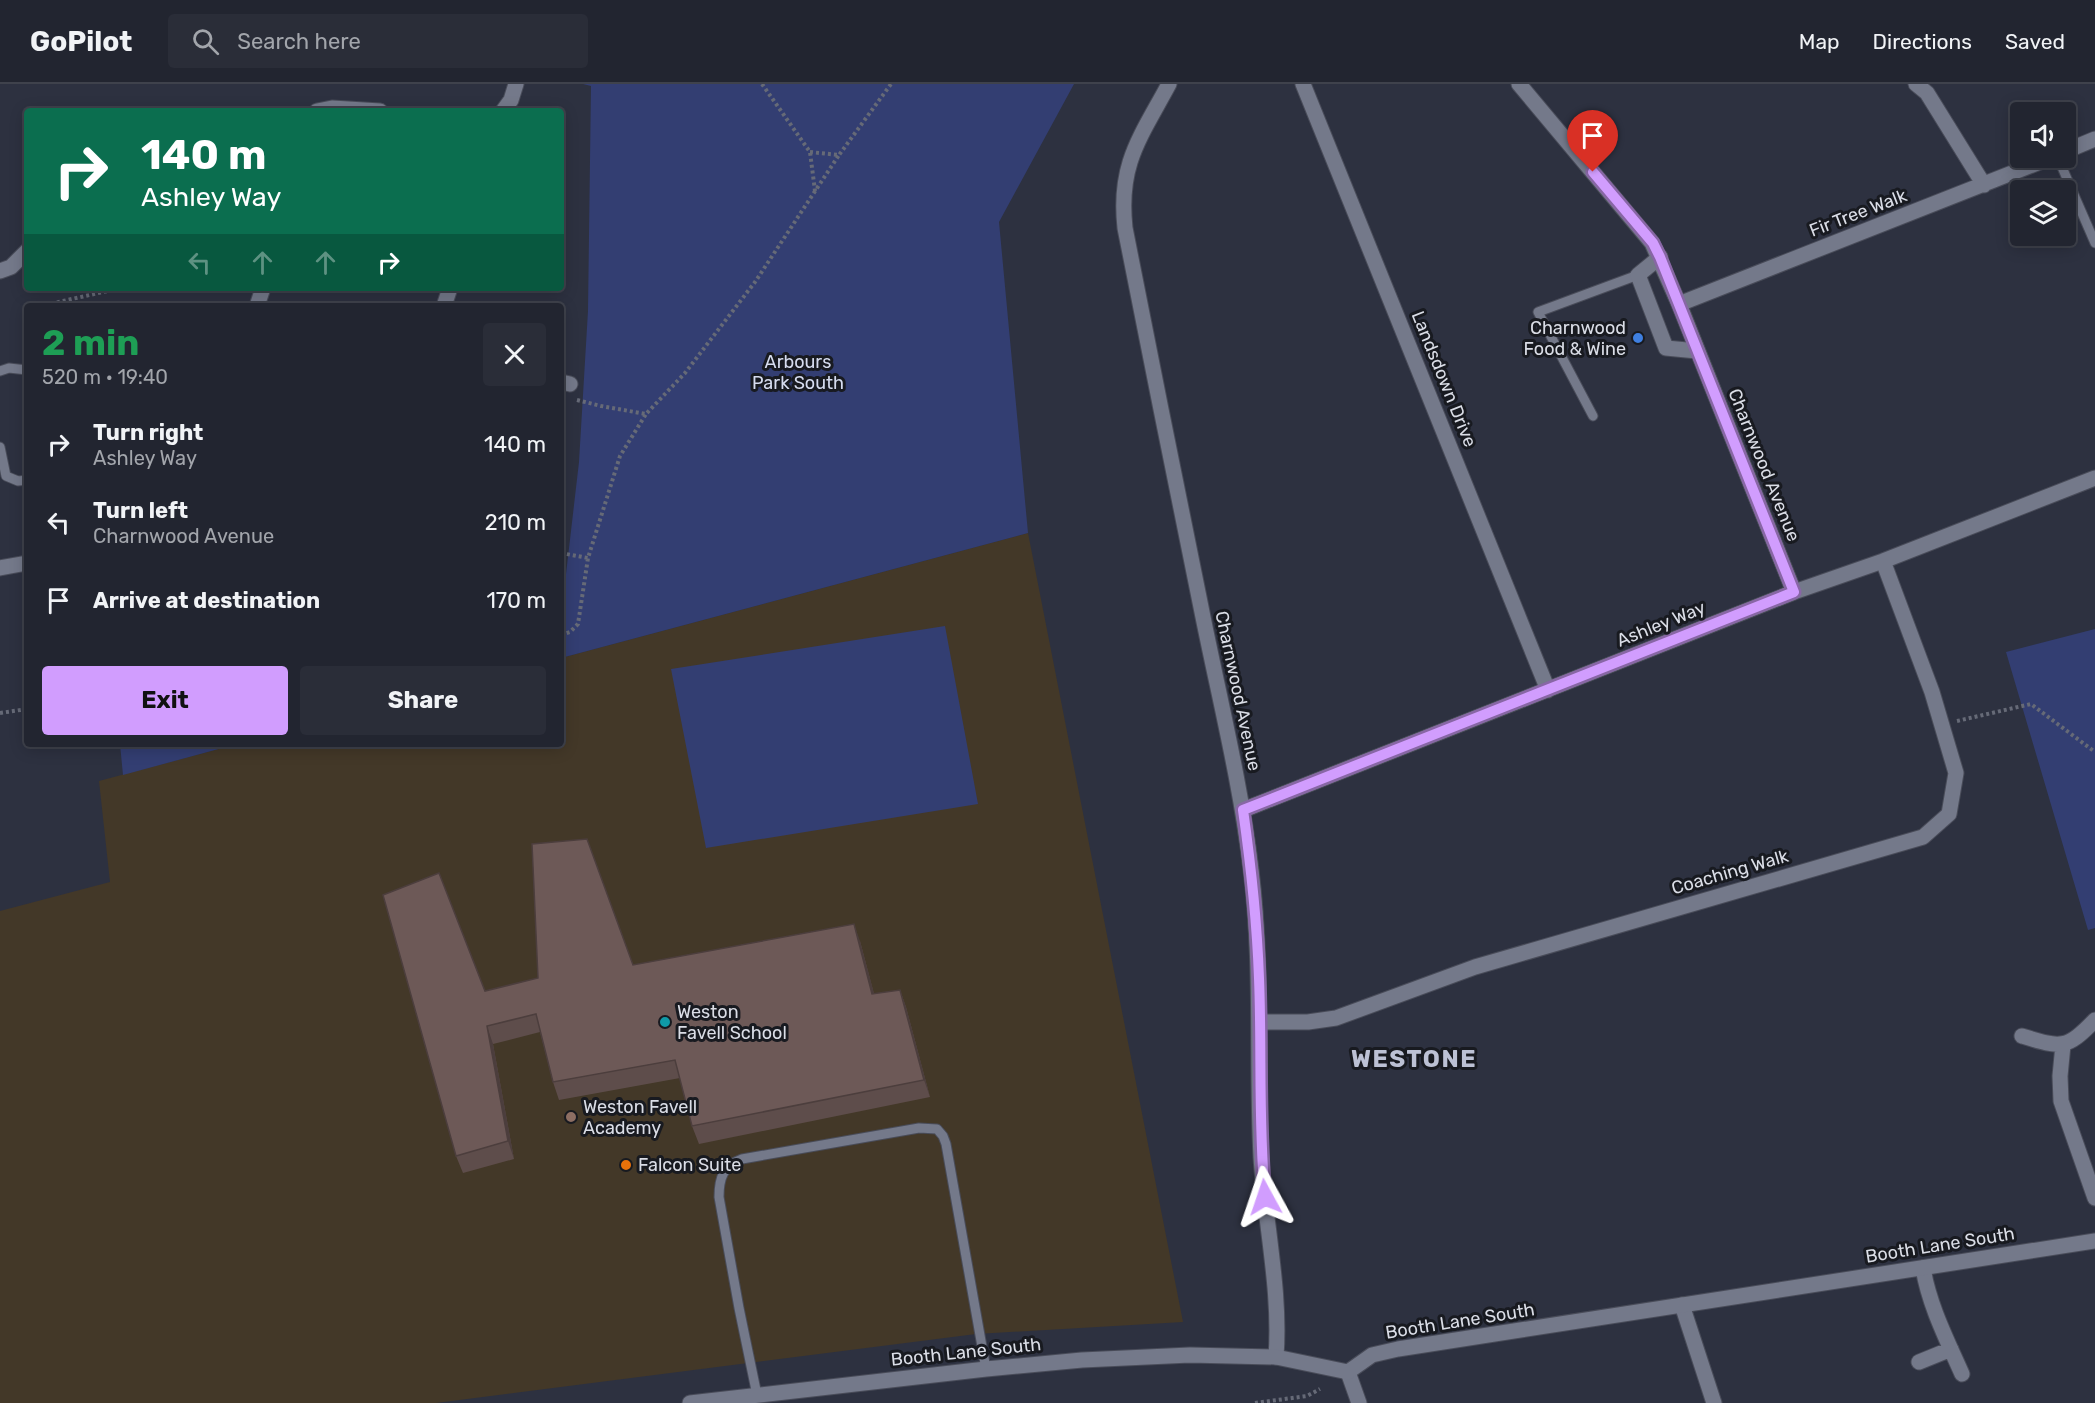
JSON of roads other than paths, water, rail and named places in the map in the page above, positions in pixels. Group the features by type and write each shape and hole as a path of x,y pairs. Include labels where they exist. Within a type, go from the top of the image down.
{"street":[{"path":"505,108 511,100 516,84"},
{"name":"Charnwood Avenue","path":"1169,84 1129,162 1123,191 1124,218 1243,810 1256,912 1260,1022 1259,1096 1262,1159 1276,1300 1278,1331 1276,1357"},
{"name":"Landsdown Drive","path":"1303,84 1548,690"},
{"name":"Charnwood Avenue","path":"1519,84 1653,243 1794,592"},
{"path":"1916,84 1927,93 1984,185"},
{"path":"2076,147 2095,139"},
{"name":"Fir Tree Walk","path":"1679,304 2026,168"},
{"path":"0,271 10,267 24,254"},
{"path":"1660,257 1638,274 1666,348 1697,351"},
{"name":"Ashley Way","path":"1243,810 1794,592 1882,561 2095,478"},
{"name":"Coaching Walk","path":"1260,1022 1308,1022 1336,1018 1475,967 1923,837 1949,814 1956,773 1932,692 1882,561"},
{"path":"0,568 24,563"},
{"path":"2022,1036 2063,1045 2076,1040 2095,1020"},
{"path":"2063,1045 2060,1076 2061,1101 2095,1198"},
{"name":"Booth Lane South","path":"690,1403 1082,1360 1190,1355 1276,1357 1348,1372 1372,1355 1398,1349 2095,1241"},
{"path":"1923,1268 1928,1294 1962,1374"},
{"path":"1682,1305 1714,1403"},
{"path":"1919,1362 1951,1349"},
{"path":"1347,1403 1348,1372"},
{"path":"1348,1372 1359,1403"}],"lane":[{"path":"2062,168 2095,243"},
{"path":"1593,416 1538,312 1638,274"},
{"path":"0,371 9,368 24,370"},
{"path":"0,447 6,477 18,482 24,481"},
{"path":"757,1395 719,1197 722,1174 727,1166 742,1159 919,1128 937,1129 946,1143 986,1369"}],"place":[{"name":"Charnwood Food & Wine","path":"1638,338"},
{"name":"Weston Favell School","path":"665,1022"},
{"name":"Weston Favell Academy","path":"571,1117"},
{"name":"Falcon Suite","path":"626,1165"}],"district":[{"name":"WESTONE","path":"1414,1059"}],"park label":[{"name":"Arbours Park South","path":"798,372"}]}
